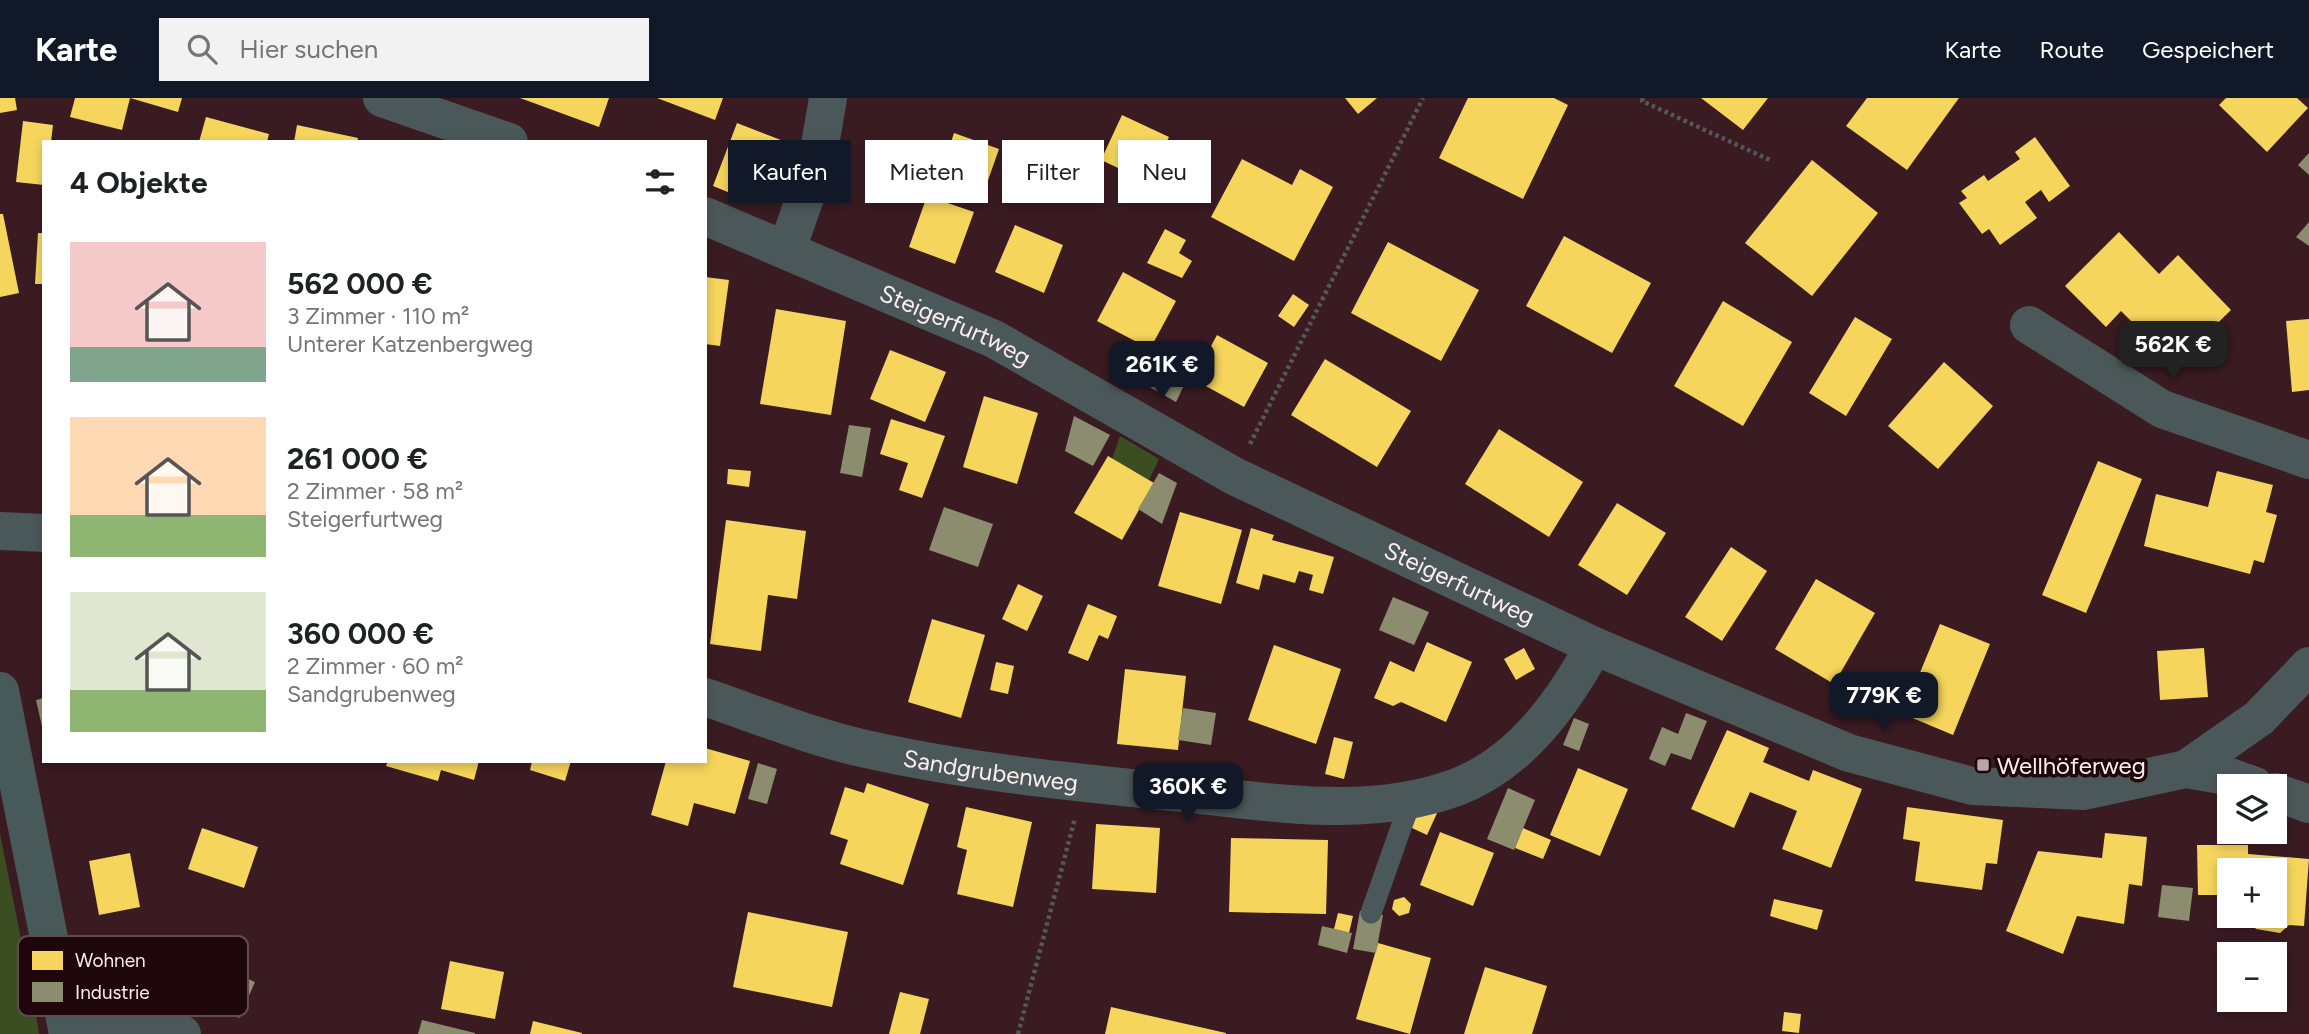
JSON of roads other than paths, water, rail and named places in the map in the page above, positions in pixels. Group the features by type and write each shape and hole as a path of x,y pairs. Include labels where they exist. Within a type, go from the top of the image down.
{"street":[{"path":"382,98 503,140"},
{"path":"787,249 817,163 828,98"},
{"name":"Steigerfurtweg","path":"707,217 994,339 1234,476 1594,646 1850,753 1972,786 2084,791 2186,769 2217,774"},
{"path":"2029,325 2162,409 2309,460"},
{"path":"0,531 42,533"},
{"name":"Sandgrubenweg","path":"707,698 864,748 939,764 1083,783 1358,808 1410,802 1460,786 1496,766 1530,739 1576,678 1594,646"},
{"path":"2186,769 2259,718 2309,667"},
{"path":"0,691 48,936"},
{"path":"2287,796 2309,804"},
{"path":"67,1032 157,1029 182,1034"}],"lane":[{"path":"1371,913 1410,802"}],"place":[{"name":"Wellhöferweg","path":"1983,765"}]}
